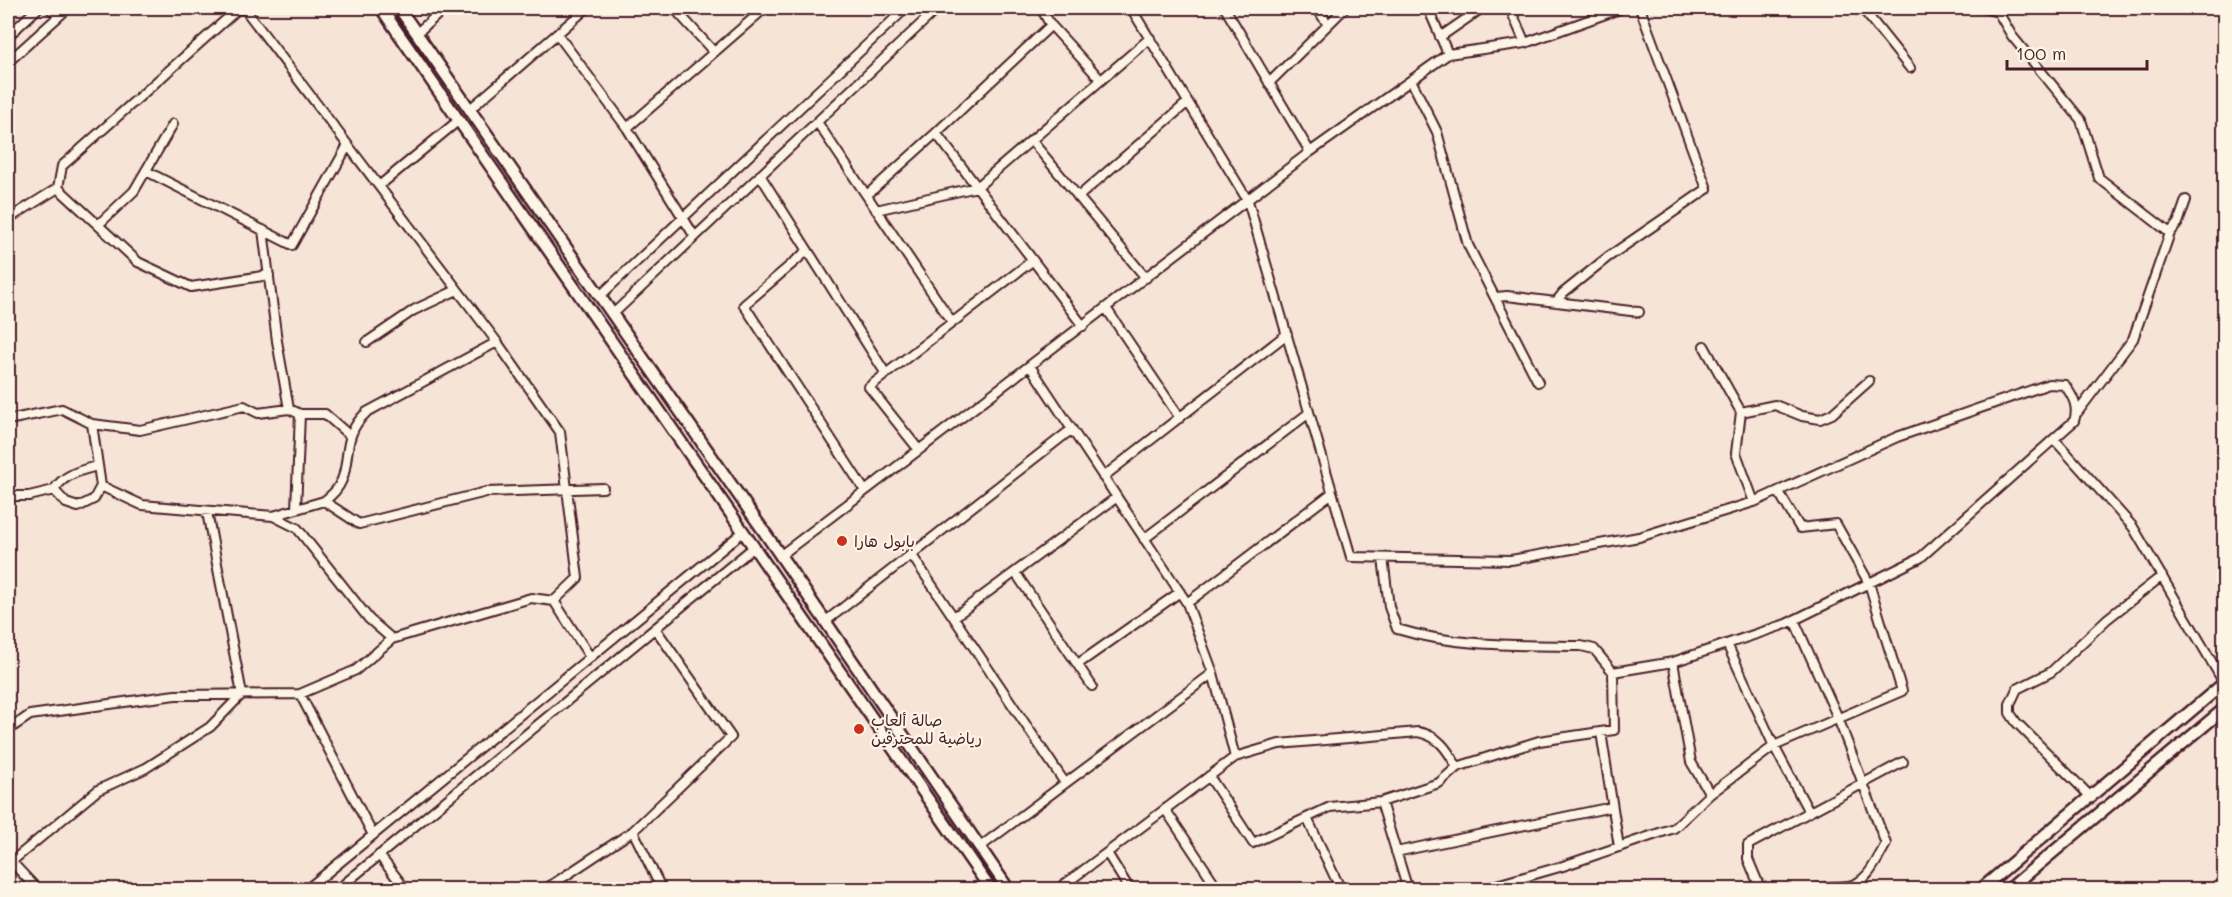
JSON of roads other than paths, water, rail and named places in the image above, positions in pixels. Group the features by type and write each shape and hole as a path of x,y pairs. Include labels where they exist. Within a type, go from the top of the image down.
{"main road":[{"path":"381,8 991,890"},
{"path":"399,8 781,555 1009,890"},
{"path":"1980,890 2092,798 2224,683"},
{"path":"2008,890 2224,709"}],"street":[{"path":"8,36 38,8"},
{"path":"50,8 58,16"},
{"path":"8,62 68,8"},
{"path":"8,219 58,188 62,166 242,8 497,342 560,432 578,578 554,601"},
{"path":"417,33 445,8"},
{"path":"470,109 587,8"},
{"path":"674,8 714,52"},
{"path":"627,128 765,8"},
{"path":"600,296 906,8"},
{"path":"613,314 939,8"},
{"path":"1041,8 1050,24 1101,80"},
{"path":"1131,8 1248,201 1351,558 1511,560 1639,537 1754,502 1897,437 2049,384 2065,386 2073,397 2077,413"},
{"path":"1225,8 1310,152"},
{"path":"1317,8 1328,25"},
{"path":"1269,83 1345,8"},
{"path":"1428,8 1448,54"},
{"path":"1440,37 1482,8"},
{"path":"1510,8 1525,43"},
{"path":"781,555 1310,152 1448,54 1525,43 1601,11 1622,8"},
{"path":"1556,302 1563,293 1608,257 1707,189 1640,8"},
{"path":"1862,8 1910,68"},
{"path":"1983,8 1998,12 2008,8"},
{"path":"1998,12 2012,36 2081,120 2099,178 2170,233"},
{"path":"867,195 1048,28"},
{"path":"558,35 627,128 695,237"},
{"path":"876,210 977,187 1150,38"},
{"path":"1411,80 1437,132 1468,245 1538,382"},
{"path":"1078,197 1188,102"},
{"path":"379,186 459,120"},
{"path":"817,122 952,322"},
{"path":"98,225 134,191 173,124"},
{"path":"936,133 1083,326"},
{"path":"1031,140 1146,278"},
{"path":"146,171 292,245 348,145"},
{"path":"760,176 886,374"},
{"path":"58,188 138,262 191,286 269,275"},
{"path":"1613,672 1673,662 1794,620 1920,558 2074,421 2077,413 2133,339 2170,233 2178,223 2186,200"},
{"path":"263,230 290,409"},
{"path":"807,251 744,304 865,491"},
{"path":"918,450 869,387 1032,261"},
{"path":"367,342 414,310 457,290"},
{"path":"1496,297 1639,312"},
{"path":"1106,308 1179,418"},
{"path":"1103,477 1287,334"},
{"path":"101,486 142,505 207,512 273,516 324,501 337,493 342,484 349,435 356,422 367,412 497,342"},
{"path":"1704,346 1741,412 1736,453 1754,502"},
{"path":"1030,366 1187,603 1212,674 1235,757"},
{"path":"1741,412 1774,405 1802,416 1820,419 1832,414 1869,381"},
{"path":"8,420 62,409 92,424 140,430 244,406 258,413 290,409 300,414 325,414 349,435"},
{"path":"1144,539 1310,413"},
{"path":"296,510 300,414"},
{"path":"54,490 66,503 78,507 94,499 101,486 92,424"},
{"path":"826,621 1072,429"},
{"path":"2054,439 2133,527 2224,683"},
{"path":"8,496 29,496 54,490 58,483 79,470 97,466"},
{"path":"324,501 359,524 486,492 603,488"},
{"path":"1479,890 1563,866 1674,828 1710,794 1774,746 1902,691 1869,583 1836,524 1800,528 1778,491"},
{"path":"1187,603 1332,493"},
{"path":"954,617 1117,497"},
{"path":"207,512 242,694"},
{"path":"273,516 297,528 369,619 392,639"},
{"path":"306,890 743,532"},
{"path":"337,890 754,547"},
{"path":"911,554 1065,783"},
{"path":"1209,776 1253,843 1330,807 1381,802 1439,783 1457,767 1539,741 1614,730 1613,672 1594,649 1581,646 1482,644 1397,629 1389,607 1383,558"},
{"path":"1015,572 1092,686"},
{"path":"2092,798 2016,722 2010,713 2010,704 2017,689 2051,672 2107,619 2162,576"},
{"path":"1078,664 1180,592"},
{"path":"8,730 30,715 175,694 300,694 356,670 392,639 531,598 554,601 590,657"},
{"path":"1794,620 1838,718 1886,844 1872,870 1860,881 1849,886 1814,890"},
{"path":"544,890 633,831 731,737 655,628"},
{"path":"1727,644 1774,746 1809,812"},
{"path":"1673,662 1691,762 1710,794"},
{"path":"980,847 1212,674"},
{"path":"38,890 9,860 98,789 146,768 210,727 242,694"},
{"path":"300,694 373,835"},
{"path":"1058,890 1235,757 1279,744 1418,732 1430,734 1446,747 1457,767"},
{"path":"1601,732 1619,847"},
{"path":"1761,890 1748,859 1748,844 1864,785 1903,762"},
{"path":"1381,802 1408,890"},
{"path":"1396,852 1612,807"},
{"path":"1166,809 1219,890"},
{"path":"1307,818 1341,890"},
{"path":"633,831 662,890"},
{"path":"1107,853 1130,890"},
{"path":"379,855 406,890"},
{"path":"8,886 11,890"}],"place":[{"name":"بابول هارا","path":"842,541"},
{"name":"صالة ألعاب رياضية للمحترفين","path":"859,729"}]}
